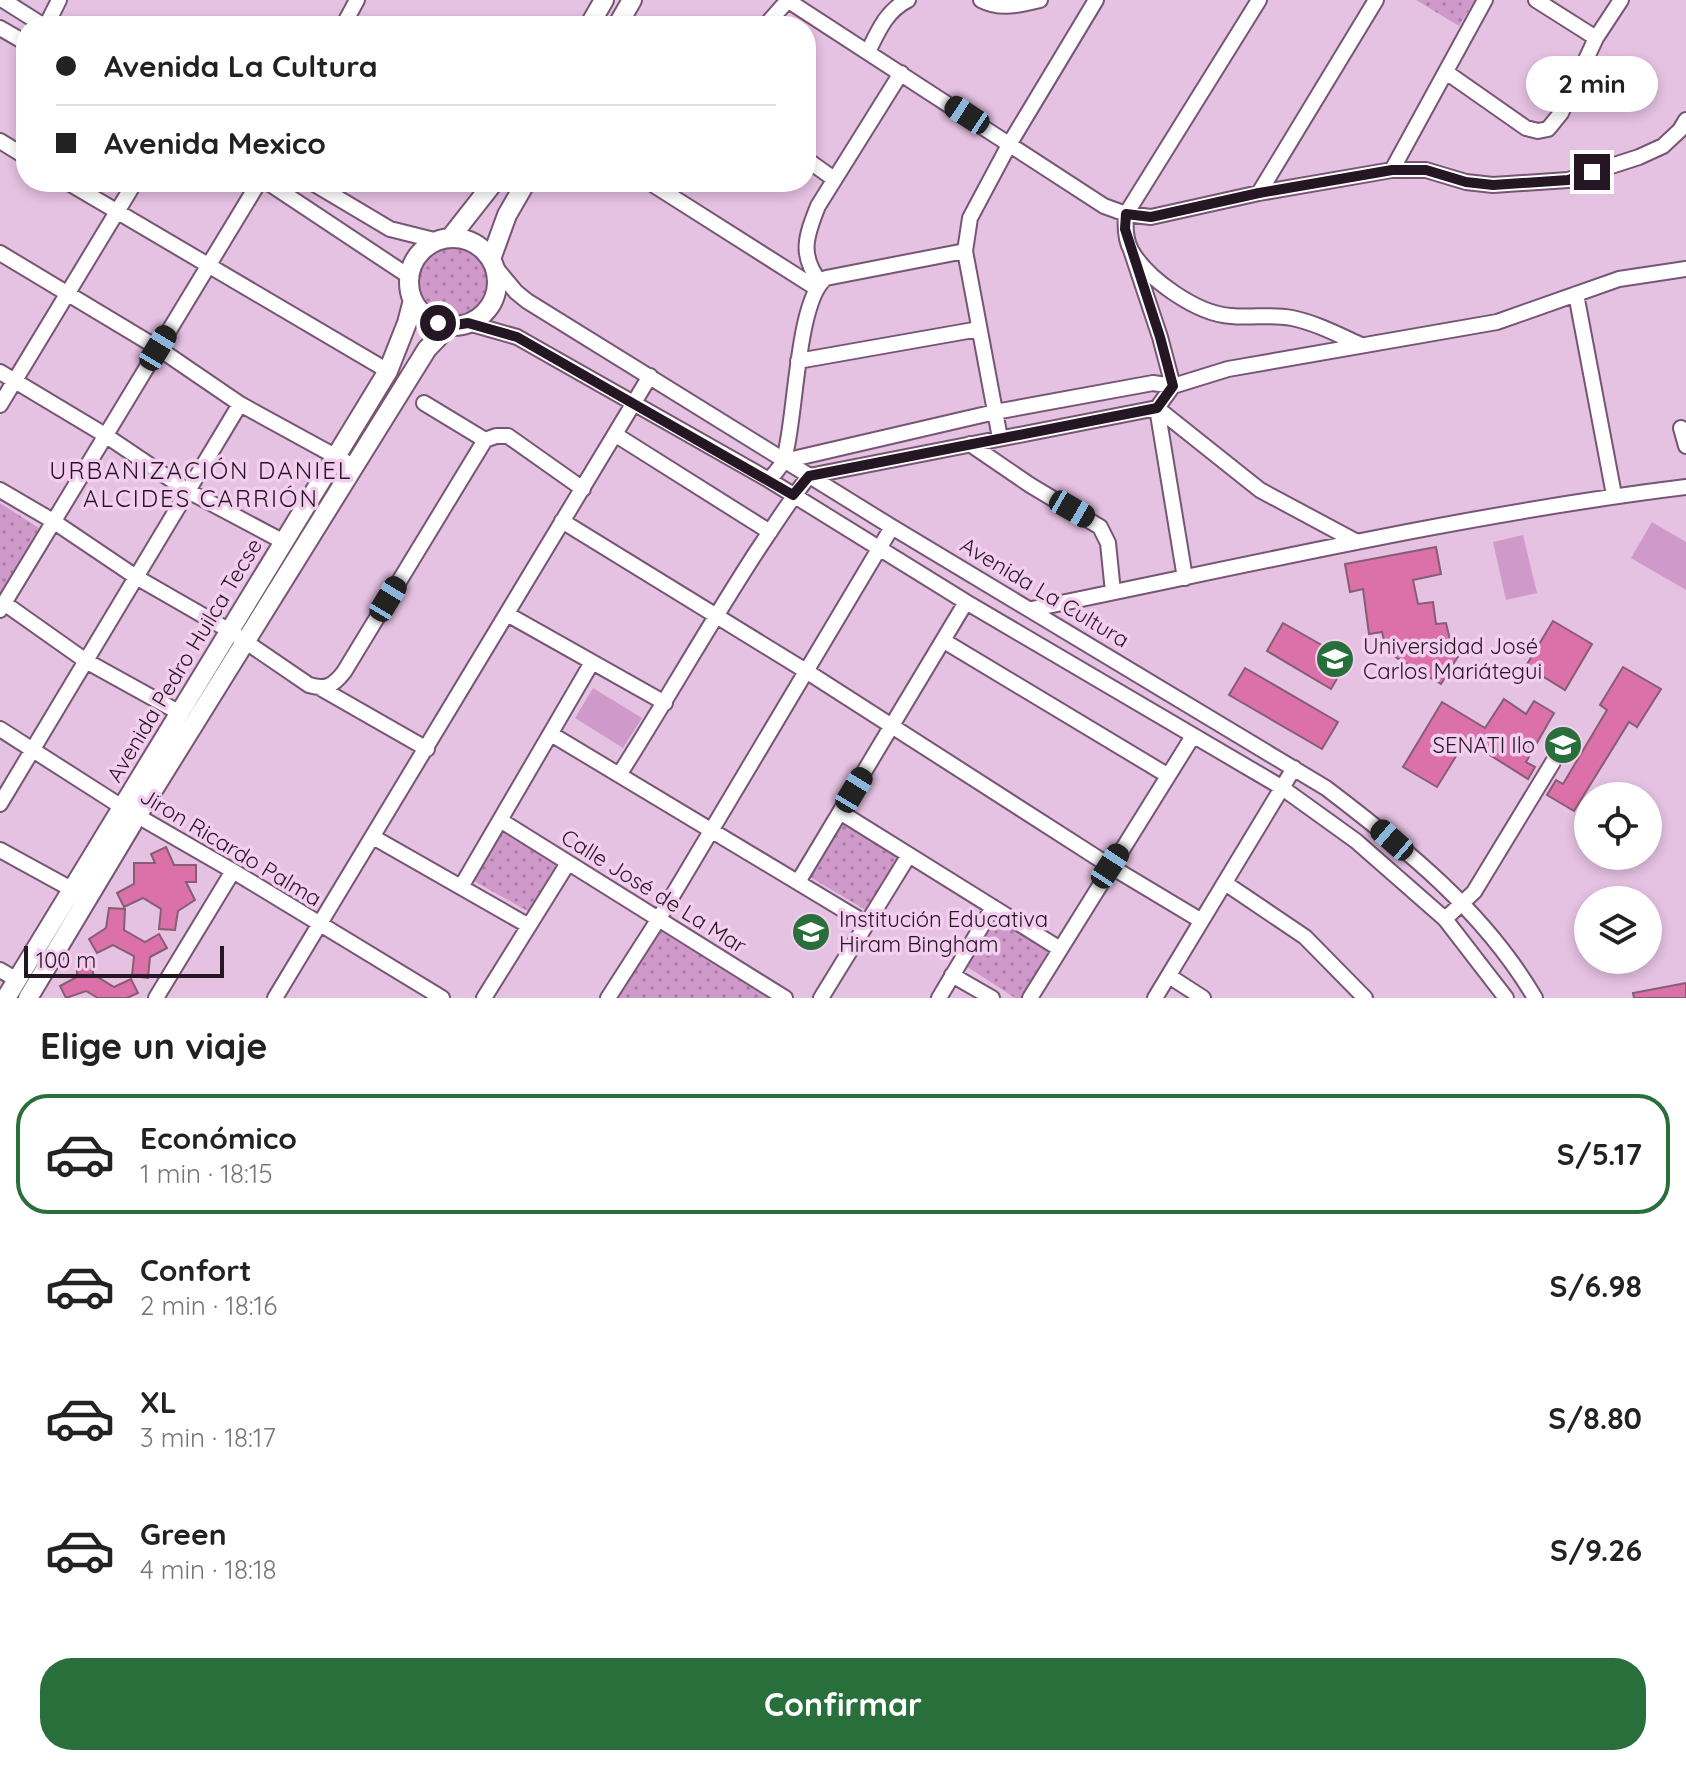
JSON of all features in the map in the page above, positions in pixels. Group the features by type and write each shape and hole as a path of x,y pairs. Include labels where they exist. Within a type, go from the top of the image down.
{"main road":[{"path":"485,192 444,239 419,255 410,277 413,300 427,318 449,326 478,318 492,302 498,285 493,264 507,215 520,192"},
{"path":"444,239 473,243 493,264"},
{"name":"Avenida Pedro Huilca Tecse","path":"130,812 180,713 388,371 413,300"},
{"name":"Avenida Pedro Huilca Tecse","path":"6,998 247,642 427,349 449,326"},
{"name":"Avenida Pedro Huilca Tecse","path":"28,998 73,902"}],"street":[{"path":"3,0 29,16"},
{"path":"787,0 812,16"},
{"path":"868,52 888,16 896,6 908,0"},
{"path":"981,0 1006,6 1040,0"},
{"path":"1000,438 965,251 970,218 1010,143 1096,0"},
{"path":"1173,386 1125,229 1126,214 1259,0"},
{"path":"1259,193 1376,0"},
{"path":"1392,170 1485,0"},
{"path":"1536,0 1596,38"},
{"path":"1446,72 1526,128 1538,131 1548,129 1561,113 1596,38 1621,0"},
{"path":"816,19 1104,206 1126,214 1151,217 1259,193 1392,170 1426,170 1466,182 1493,185 1568,180 1663,146 1686,120"},
{"path":"818,285 807,260 810,225 834,179 901,73"},
{"path":"816,166 834,179"},
{"path":"84,192 388,371"},
{"path":"0,405 128,192"},
{"path":"180,713 86,661 2,606 253,192"},
{"path":"282,192 410,277"},
{"path":"328,192 390,229 444,239"},
{"path":"665,192 818,285"},
{"path":"1131,250 1165,286 1190,304 1229,317 1265,315 1297,319 1361,345"},
{"path":"769,480 784,461 798,361 818,285 826,278 965,251"},
{"path":"0,253 158,348 240,404 355,467"},
{"name":"Avenida La Cultura","path":"493,264 527,301 892,527 1294,768 1368,819 1464,904 1496,942 1535,998"},
{"path":"784,461 995,412 1153,383 1173,386 1228,369 1497,322 1619,279 1686,269"},
{"path":"1576,294 1614,495"},
{"path":"468,323 517,337 769,480 966,602 1281,787 1356,841 1445,919 1479,959 1506,998"},
{"path":"798,361 979,329"},
{"path":"0,372 105,435 188,491 284,542"},
{"path":"275,998 650,376"},
{"path":"619,775 714,617 793,495 809,476 1157,408 1173,386"},
{"path":"424,403 485,440"},
{"path":"0,804 240,404"},
{"path":"1157,408 1260,490 1357,542"},
{"path":"1157,408 1185,578"},
{"path":"1681,428 1686,446"},
{"path":"616,435 770,532"},
{"path":"322,689 334,685 344,672 485,440 508,436 583,489"},
{"path":"970,444 1100,527 1108,543 1113,592"},
{"path":"1032,609 1357,542 1614,495 1686,487"},
{"path":"0,490 53,521 136,577 230,631 309,685 322,689 427,749"},
{"path":"562,521 1200,920"},
{"path":"608,998 658,920 892,527"},
{"path":"798,882 966,602"},
{"path":"507,614 665,703"},
{"path":"944,641 1167,775"},
{"path":"461,887 591,664"},
{"name":"Jiron Ricardo Palma","path":"0,729 130,812 442,998"},
{"path":"551,734 867,924"},
{"path":"1030,998 1193,736"},
{"path":"1445,919 1464,904 1507,841 1553,762"},
{"path":"1155,998 1294,768"},
{"path":"840,812 1060,949"},
{"name":"Calle José de La Mar","path":"500,820 785,998"},
{"path":"373,837 529,926"},
{"path":"0,850 73,902"},
{"path":"821,998 909,855"},
{"path":"484,998 568,863"},
{"path":"156,998 233,871"},
{"path":"1225,883 1305,937 1365,998"},
{"path":"939,998 993,907"},
{"path":"0,970 17,980"},
{"path":"952,975 992,998"},
{"path":"1169,976 1203,998"}],"shaded area":[{"path":"1416,0 1475,0 1459,26"},
{"path":"446,247 460,247 472,252 482,262 487,281 482,300 472,310 460,315 446,315 434,310 424,300 419,288 419,274 424,262 434,252"},
{"path":"0,503 39,528 0,593"},
{"path":"1652,522 1686,542 1686,590 1631,558"},
{"path":"1523,535 1537,593 1506,600 1493,542"},
{"path":"593,688 642,718 623,748 575,718"},
{"path":"848,816 905,853 869,912 810,877"},
{"path":"507,825 563,860 531,913 474,881"},
{"path":"999,912 1056,946 1023,998 1015,998 966,966"},
{"path":"664,925 780,998 618,998"}],"building":[{"path":"1436,547 1441,574 1413,580 1418,604 1433,602 1436,624 1446,623 1450,640 1462,650 1441,684 1387,652 1382,632 1369,634 1363,589 1350,592 1345,564"},
{"path":"1553,621 1592,644 1565,690 1526,666"},
{"path":"1283,623 1348,660 1331,689 1267,651"},
{"path":"1623,667 1661,689 1637,727 1629,722 1592,782 1574,782 1574,811 1547,795 1556,780 1563,784 1607,710 1600,705"},
{"path":"1245,668 1338,722 1322,749 1229,695"},
{"path":"1504,699 1526,714 1534,701 1554,713 1526,762 1535,767 1528,779 1466,740 1437,787 1403,767 1442,702 1485,728"},
{"path":"166,847 174,865 196,865 196,882 186,882 195,900 178,911 175,930 159,929 161,909 143,898 124,907 117,893 134,884 134,863 155,863 151,854"},
{"path":"109,908 125,909 124,930 145,942 159,934 167,948 150,957 148,978 132,976 134,956 113,945 97,953 89,939 106,928"},
{"path":"77,956 93,956 93,974 114,987 131,979 138,993 127,998 98,998 86,991 66,998 60,986 77,977"},
{"path":"1686,983 1686,998 1634,998 1633,993"}],"place":[{"name":"Universidad José Carlos Mariátegui","path":"1335,659"},
{"name":"SENATI Ilo","path":"1563,745"},
{"name":"Institución Educativa Hiram Bingham","path":"811,932"}],"district":[{"name":"URBANIZACIÓN DANIEL ALCIDES CARRIÓN","path":"201,484"}],"route":[{"path":"438,323 449,326 468,323 517,337 793,495 809,476 1157,408 1173,386 1125,229 1126,214 1151,217 1259,193 1392,170 1426,170 1466,182 1493,185 1568,180 1592,172"}]}
